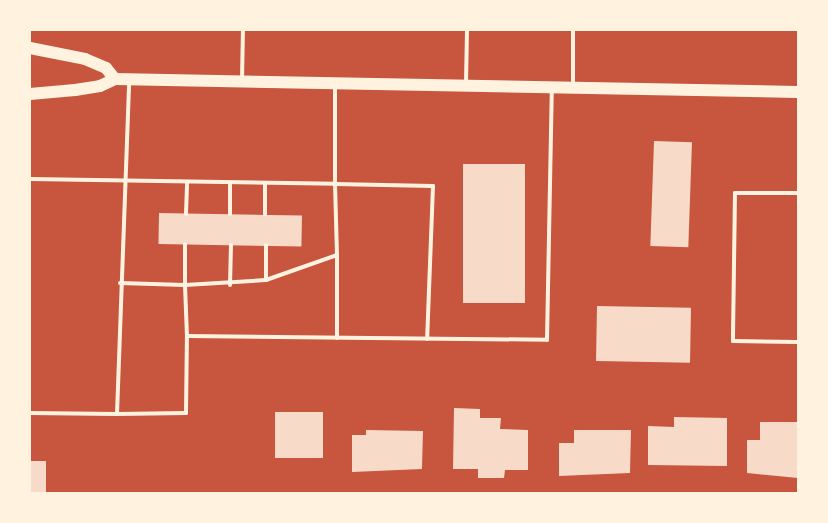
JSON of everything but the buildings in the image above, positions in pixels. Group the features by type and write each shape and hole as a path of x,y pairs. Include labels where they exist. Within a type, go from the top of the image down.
{"main road":[{"path":"30,48 85,58 106,68 115,79"},
{"path":"30,94 100,86 115,79 798,92"}],"lane":[{"path":"242,82 243,30"},
{"path":"466,86 467,30"},
{"path":"572,30 573,88"},
{"path":"117,414 120,283 126,182 129,79"},
{"path":"335,84 337,338"},
{"path":"187,336 547,340 552,88"},
{"path":"30,179 433,186 427,339"},
{"path":"186,214 187,183"},
{"path":"230,183 230,214"},
{"path":"265,184 265,214"},
{"path":"798,193 735,193 733,341 798,342"},
{"path":"30,413 186,413 185,244"},
{"path":"230,285 231,245"},
{"path":"266,245 266,280"},
{"path":"120,283 230,285 266,280 337,254"}]}
